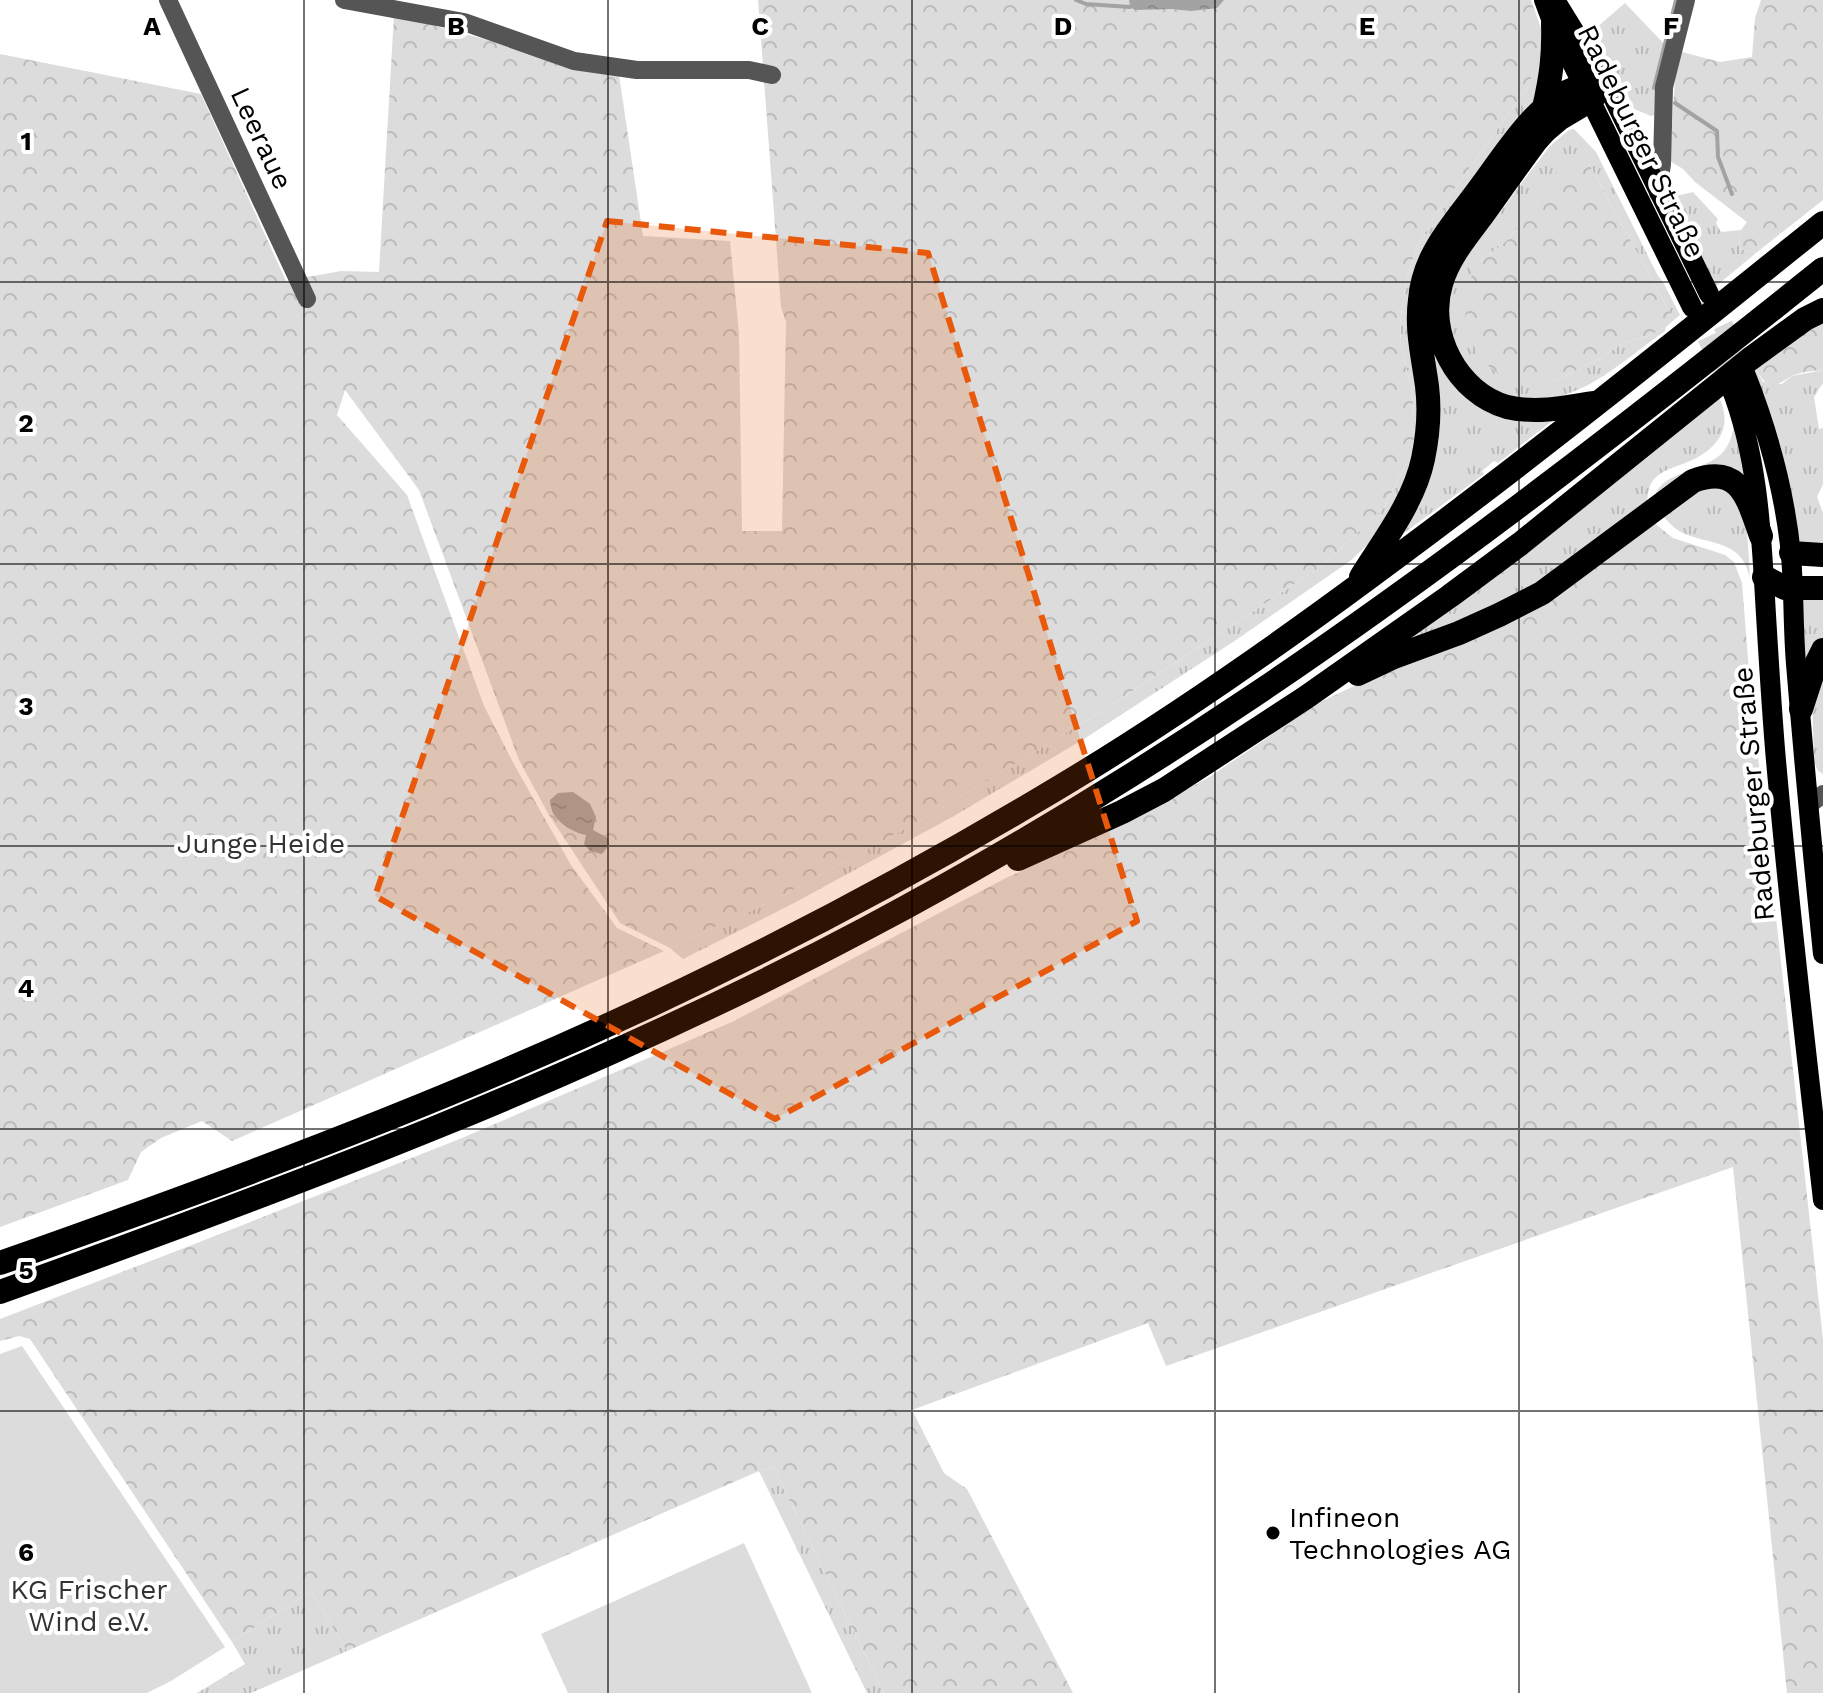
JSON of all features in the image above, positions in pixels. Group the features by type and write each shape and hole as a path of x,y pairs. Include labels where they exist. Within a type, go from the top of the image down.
{"highway":[{"path":"1544,108 1553,72 1554,12"},
{"path":"1352,590 1397,520 1423,461 1428,427 1427,389 1419,321 1424,279 1432,258 1507,151 1544,108 1565,93 1593,90"},
{"path":"1593,90 1546,130 1463,241 1441,284 1437,321 1442,344 1453,367 1477,393 1506,406 1542,411 1601,402"},
{"path":"0,1263 310,1150 440,1098 611,1023 781,942 925,866 1039,800 1247,667 1601,402 1688,331 1708,302 1823,223"},
{"path":"0,1292 267,1195 536,1087 660,1032 968,873 1166,753 1271,684 1462,548 1823,269"},
{"path":"968,873 1004,865 1122,812 1207,764 1450,596 1805,319 1823,310"},
{"path":"1305,698 1394,657 1459,633 1542,593 1693,481 1724,477 1733,481 1741,489 1761,536"},
{"path":"1791,553 1823,555"},
{"path":"1764,577 1785,588 1823,588"},
{"path":"1801,709 1823,650"}],"main road":[{"name":"Radeburger Straße","path":"1544,0 1554,12 1708,302"},
{"name":"Radeburger Straße","path":"1593,90 1658,193 1708,302"},
{"name":"Radeburger Straße","path":"1735,376 1755,479 1780,802 1823,1200"},
{"name":"Radeburger Straße","path":"1735,376 1763,421 1785,511 1791,553 1801,709 1815,778 1823,954"}],"street":[{"name":"Leeraue","path":"168,0 307,299"},
{"path":"344,0 464,22 574,61 637,70 749,70 772,75"},
{"path":"1658,193 1666,74 1686,0"}],"highlighted area":[{"path":"607,221 928,253 1137,921 775,1119 375,896"}],"green space":[{"name":"Junge Heide","path":"758,0 1531,0 1543,34 1542,67 1534,67 1529,85 1435,216 1417,246 1406,281 1400,324 1401,344 1412,392 1414,438 1411,455 1384,507 1326,563 1107,708 932,814 774,900 670,948 620,923 549,815 519,760 419,490 345,390 337,415 407,495 484,706 571,865 617,928 664,951 232,1141 202,1121 161,1138 141,1152 128,1180 0,1227 0,54 201,94 286,281 341,271 379,272 394,15 619,75 643,236 730,241 739,334 742,531 782,531 786,322 781,307"},
{"path":"1761,0 1823,0 1823,200 1756,253 1739,249 1741,230 1747,222 1670,161 1675,77 1682,52 1720,62 1752,57 1755,18"},
{"path":"1625,3 1668,48 1658,114 1651,116 1634,109 1604,53 1589,34"},
{"path":"1534,66 1542,67 1538,97 1441,229 1412,473 1376,537 1350,561 1236,640 1084,739 954,816 683,959 670,948 774,900 932,814 1107,708 1326,563 1384,507 1411,455 1414,438 1412,392 1401,344 1400,324 1406,281 1417,246 1529,85"},
{"path":"1574,129 1596,152 1680,315 1674,320 1589,164 1564,164 1509,239 1473,267 1553,382 1625,342 1646,337 1666,327 1665,331 1615,368 1580,389 1540,399 1511,397 1485,383 1462,359 1449,322 1450,292 1469,254 1536,164 1550,146"},
{"path":"1563,164 1589,164 1674,320 1646,337 1625,342 1553,382 1507,381 1479,358 1464,322 1473,267 1509,239"},
{"path":"1693,192 1718,219 1716,223 1721,232 1741,230 1739,249 1756,253 1715,287 1672,201 1676,196"},
{"path":"1427,310 1445,369 1556,418 1498,463 1494,461 1482,471 1484,474 1400,536 1413,508"},
{"path":"1823,323 1823,370 1798,374 1773,385 1766,383 1754,367"},
{"path":"1754,367 1763,382 1782,384 1792,376 1823,370 1823,383 1814,397 1819,429 1823,428 1823,484 1817,497 1823,513 1823,548 1803,545 1799,540 1782,451"},
{"path":"1718,395 1723,406 1724,426 1716,443 1700,456 1659,475 1650,486 1647,502 1545,583 1392,650"},
{"path":"1735,421 1747,487 1739,480 1655,496 1666,481 1717,458 1730,440"},
{"path":"1717,486 1735,495 1742,507 1748,538 1750,579 1746,566 1733,550 1681,532 1662,515 1704,487"},
{"path":"1653,522 1673,538 1725,555 1734,562 1742,583 1750,684 1823,1339 1823,1693 1787,1693 1733,1167 1166,1366 1148,1323 912,1410 944,1473 967,1489 1073,1693 884,1693 773,1467 347,1651 311,1591 232,1642 30,1339 19,1336 0,1341 0,1319 462,1138 732,1022 1004,879 1127,822 1211,776 1320,702 1386,671"},
{"path":"1823,593 1823,638 1805,679 1801,594"},
{"path":"1823,660 1823,774 1814,762 1812,699"},
{"name":"KG Frischer Wind e.V.","path":"22,1346 225,1647 147,1693 0,1693 0,1354"},
{"path":"773,1467 884,1693 867,1693 759,1471"},
{"path":"744,1543 812,1693 568,1693 541,1634"},
{"path":"311,1591 347,1651 251,1693 197,1693 245,1664 232,1642"}],"water":[{"path":"1129,0 1224,0 1217,8 1191,11 1135,10 1130,7"},
{"path":"573,792 590,804 596,817 593,830 608,838 609,845 602,854 590,851 584,844 586,835 567,827 553,812 550,800 558,793"}],"waterway":[{"path":"1076,0 1086,4 1130,7"},
{"path":"1654,88 1676,0"},
{"path":"1675,103 1717,131 1718,157 1732,194"}],"tunnel":[{"path":"1710,298 1738,356"},
{"path":"1694,310 1722,368"}],"place":[{"name":"Infineon Technologies AG","path":"1273,1533"}]}
